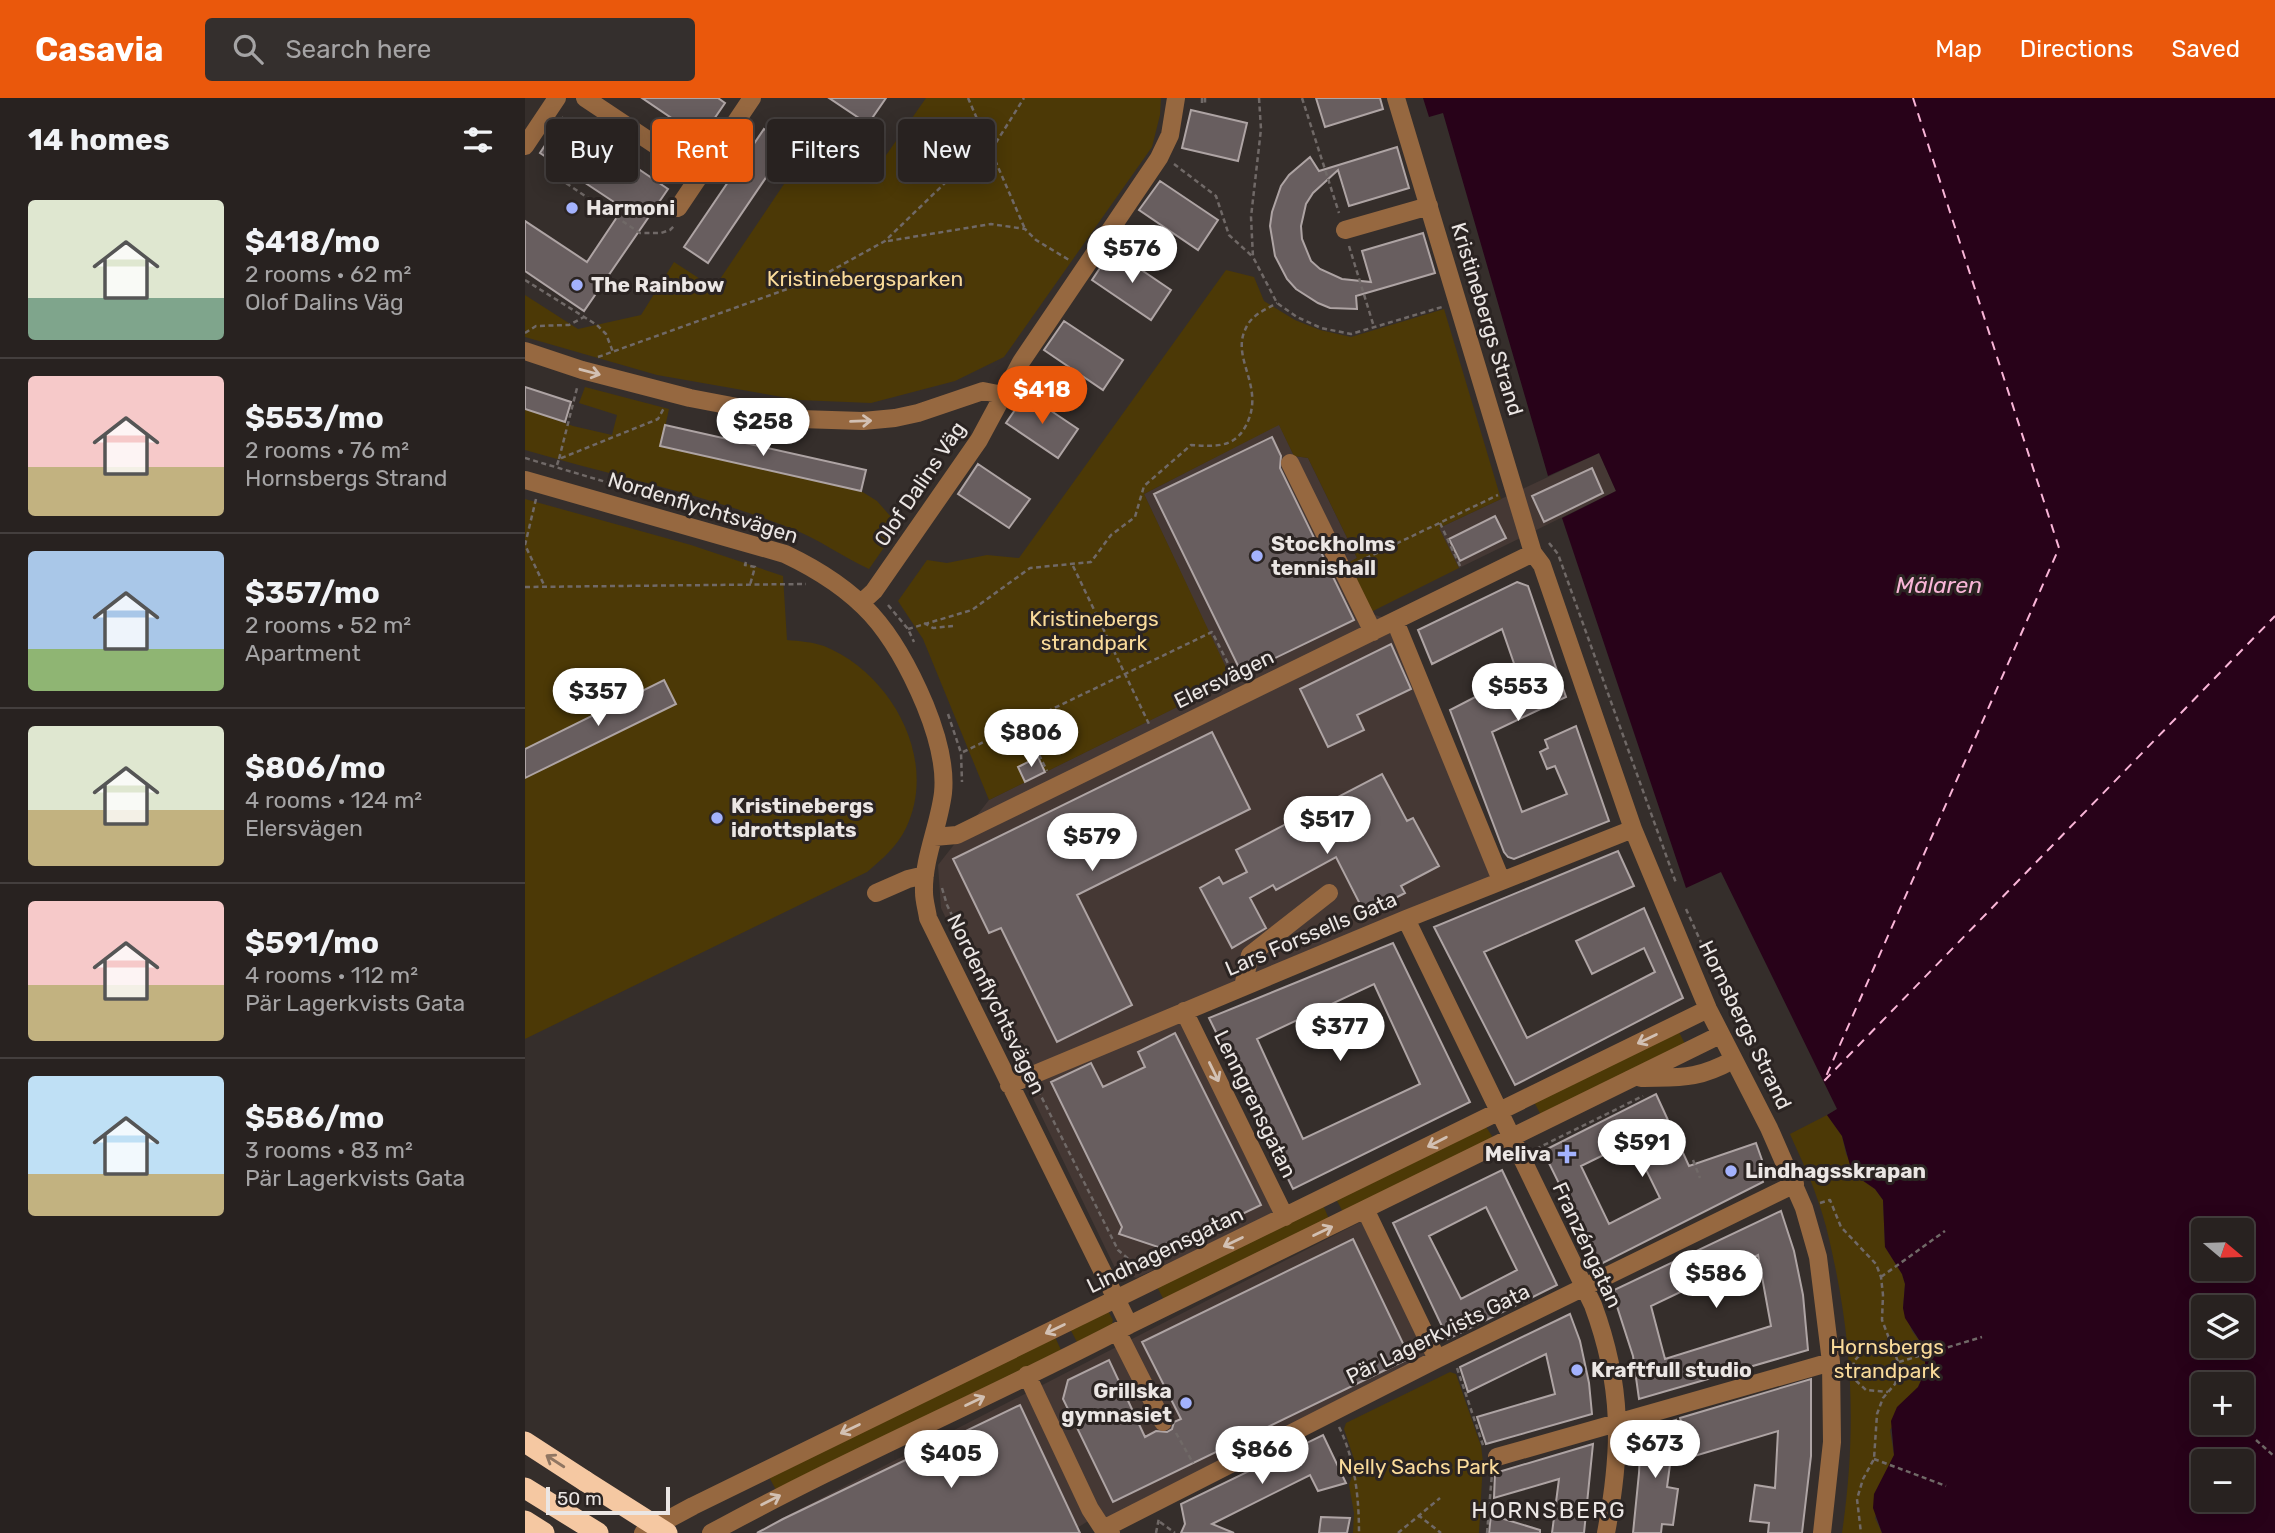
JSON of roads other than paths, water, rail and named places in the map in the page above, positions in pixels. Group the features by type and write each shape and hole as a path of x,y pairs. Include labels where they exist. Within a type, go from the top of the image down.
{"highway":[{"path":"525,1442 667,1533"},
{"path":"525,1488 598,1533"},
{"path":"525,1521 544,1533"}],"street":[{"path":"525,146 557,98"},
{"path":"585,98 652,143"},
{"path":"737,119 752,98"},
{"name":"Olof Dalins Väg","path":"868,597 979,439 1021,362 1159,158 1170,135 1175,98"},
{"name":"Kristinebergs Strand","path":"1396,98 1531,546"},
{"path":"678,208 694,182"},
{"path":"1345,230 1429,206"},
{"path":"525,351 582,370 690,398 800,419 863,421 895,418 983,391 1003,395"},
{"path":"1290,463 1373,632"},
{"name":"Nordenflychtsvägen","path":"525,480 775,550 868,597 909,667 930,716 941,755 943,791 925,875 924,893 928,918 1116,1298 1123,1328 1163,1422"},
{"name":"Elersvägen","path":"934,836 957,835 1395,621 1531,546"},
{"name":"Hornsbergs Strand","path":"1531,546 1542,565 1633,829 1708,1009 1769,1128 1804,1208 1818,1257 1831,1362 1832,1442 1822,1533"},
{"path":"1395,621 1501,880"},
{"name":"Lars Forssells Gata","path":"1009,1085 1405,919 1633,829"},
{"path":"876,893 908,879 925,875"},
{"path":"1243,987 1250,955 1329,893"},
{"name":"Franzéngatan","path":"1405,919 1584,1288 1604,1336 1618,1423 1611,1507 1606,1533"},
{"name":"Lindhagensgatan","path":"643,1533 693,1506 1708,1009"},
{"name":"Lenngrensgatan","path":"1184,1011 1285,1217"},
{"path":"693,1506 711,1533 771,1500 1072,1355 1720,1035"},
{"path":"1634,1078 1695,1077 1710,1073 1733,1060"},
{"name":"Pär Lagerkvists Gata","path":"1107,1531 1444,1355 1795,1184"},
{"path":"1365,1209 1444,1355"},
{"path":"1491,1459 1831,1362"},
{"path":"1027,1375 1090,1509 1107,1531"}],"water":[{"name":"Mälaren","path":"1423,98 2275,98 2275,1533 1882,1533 1873,1508 1874,1494 1894,1455 1891,1421 1897,1407 1918,1387 1925,1372 1923,1346 1905,1318 1905,1284 1902,1274 1885,1247 1883,1200 1875,1189 1851,1169 1842,1136 1827,1115 1837,1109 1721,872 1686,888 1562,518 1616,491 1599,453 1548,476 1443,113 1429,117"}],"place":[{"name":"Harmoni","path":"572,208"},
{"name":"The Rainbow","path":"577,285"},
{"name":"Stockholms tennishall","path":"1257,556"},
{"name":"Kristinebergs idrottsplats","path":"717,818"},
{"name":"Meliva","path":"1567,1154"},
{"name":"Lindhagsskrapan","path":"1731,1171"},
{"name":"Kraftfull studio","path":"1577,1370"},
{"name":"Grillska gymnasiet","path":"1186,1403"}],"district":[{"name":"HORNSBERG","path":"1549,1510"}],"park label":[{"name":"Kristinebergsparken","path":"865,279"},
{"name":"Kristinebergs strandpark","path":"1094,631"},
{"name":"Hornsbergs strandpark","path":"1887,1359"},
{"name":"Nelly Sachs Park","path":"1419,1467"}]}
